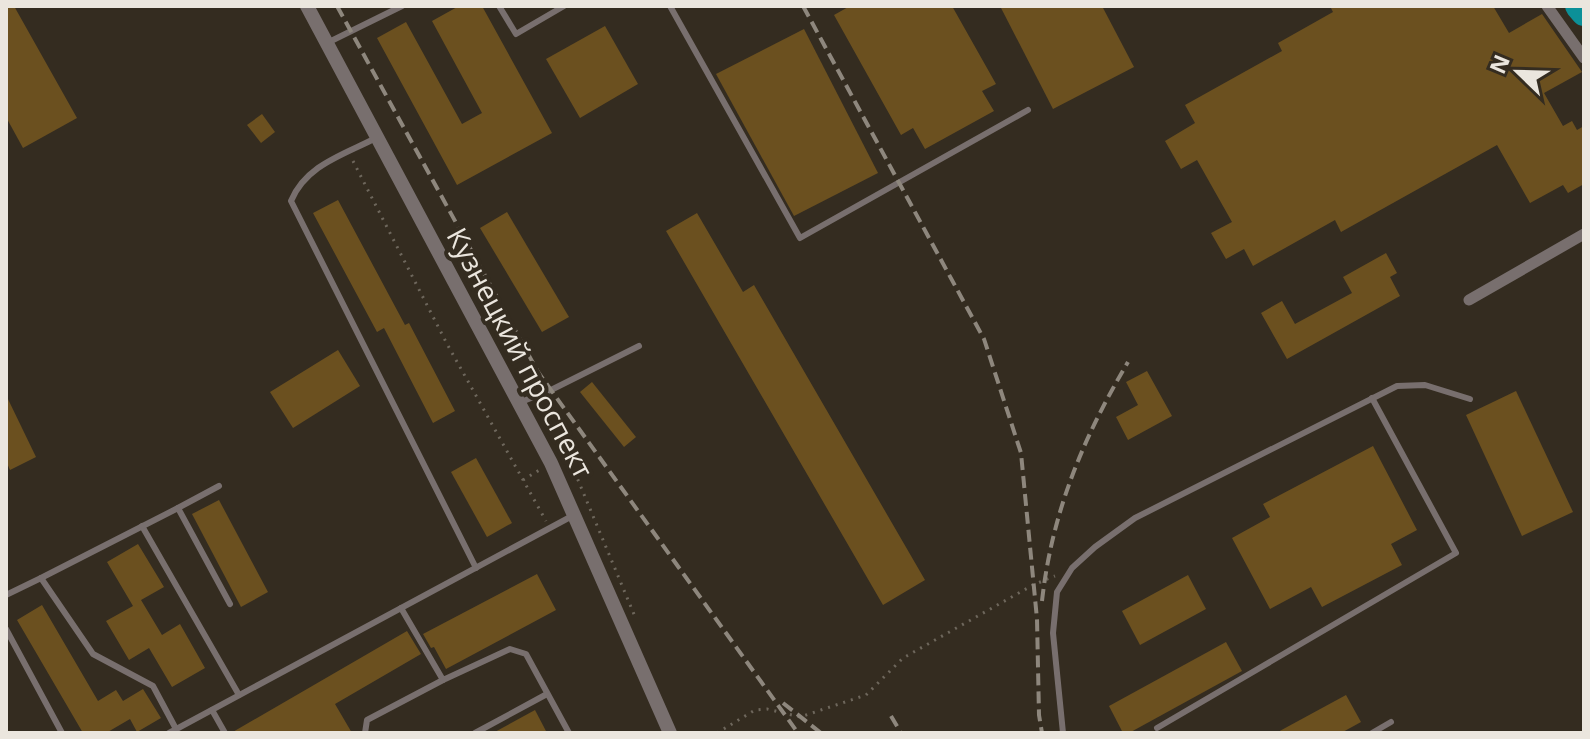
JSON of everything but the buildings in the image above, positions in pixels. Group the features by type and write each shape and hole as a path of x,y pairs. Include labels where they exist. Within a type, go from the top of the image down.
{"street":[{"name":"Кузнецкий проспект","path":"307,6 521,402 670,733"},
{"path":"1547,6 1584,58"},
{"path":"1469,300 1584,234"}],"lane":[{"path":"327,43 402,6"},
{"path":"499,6 516,34 564,6"},
{"path":"670,6 800,238 1028,110"},
{"path":"377,138 312,171 298,185 291,201 476,568"},
{"path":"521,402 639,346"},
{"path":"1063,733 1053,633 1057,592 1072,568 1095,547 1135,518 1397,386 1425,385 1470,399"},
{"path":"1157,728 1456,553 1372,398"},
{"path":"6,595 219,486"},
{"path":"178,508 230,604"},
{"path":"41,578 93,654 153,686 173,731 574,515"},
{"path":"142,526 239,695"},
{"path":"401,608 443,680"},
{"path":"6,629 62,733"},
{"path":"365,733 367,720 510,649 526,654 569,733"},
{"path":"475,733 547,694"},
{"path":"212,710 225,733"},
{"path":"1372,733 1391,722"}],"path":[{"path":"348,152 446,342 550,528"},
{"path":"560,430 568,456"},
{"path":"717,733 755,710 767,709 800,717 866,695 903,658 1033,585 1072,568"}],"waterway":[{"path":"1578,6 1584,13"}],"railway":[{"path":"337,6 538,372 798,733"},
{"path":"803,6 984,339 1021,453 1037,619 1042,733"},
{"path":"1042,601 1053,537 1072,477 1097,419 1128,362"},
{"path":"783,703 821,733"},
{"path":"891,716 901,733"}]}
